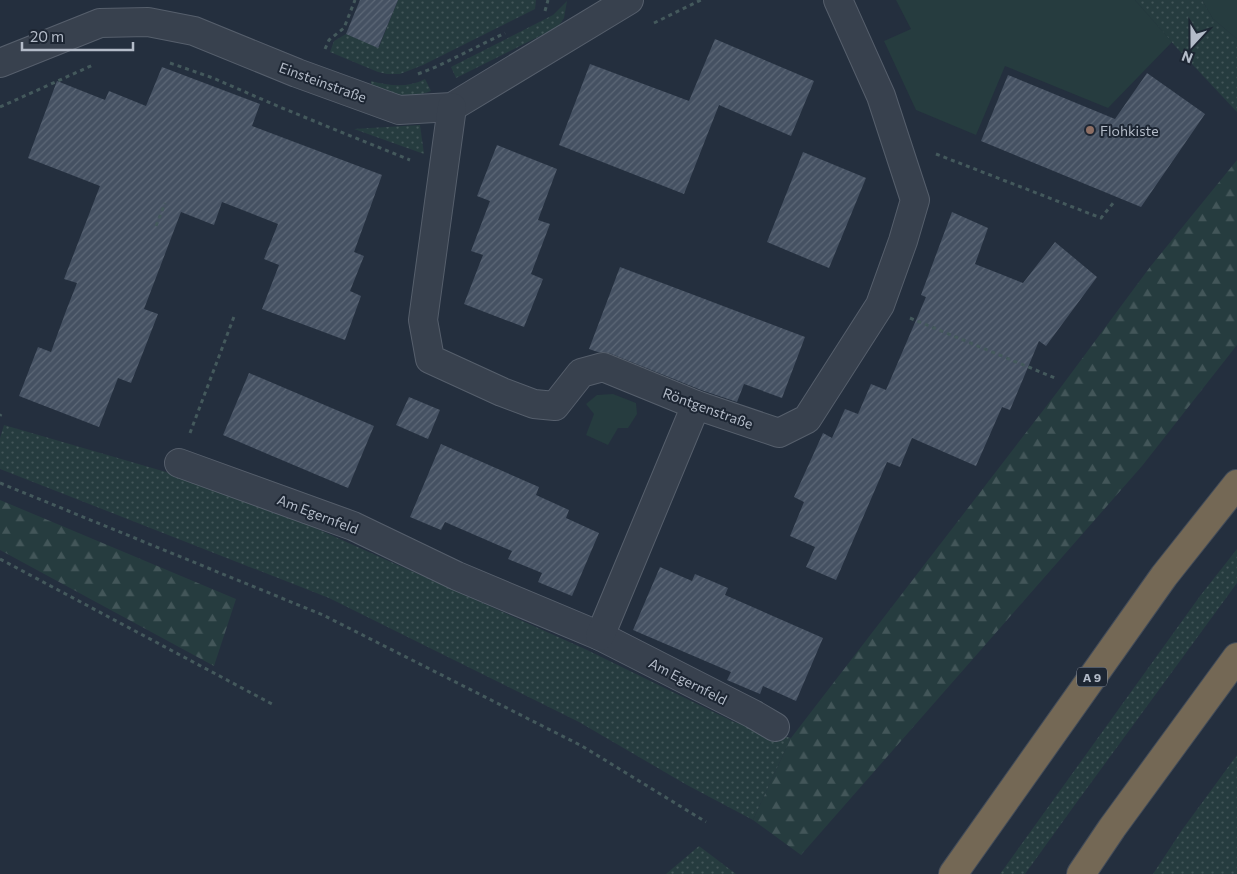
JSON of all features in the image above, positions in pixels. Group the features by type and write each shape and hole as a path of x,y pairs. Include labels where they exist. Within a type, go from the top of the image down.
{"highway":[{"name":"A 9","path":"953,874 1164,576 1237,484"},
{"path":"1081,874 1112,828 1237,657"}],"street":[{"name":"Röntgenstraße","path":"452,107 423,320 430,359 502,392 534,404 555,406 581,373 603,367 696,405 779,433 807,420 880,305 915,200 881,96 838,0"},
{"name":"Einsteinstraße","path":"0,63 100,22 148,22 194,31 297,73 399,110 452,107 624,1"},
{"path":"600,636 696,405"},
{"name":"Am Egernfeld","path":"179,463 353,526 457,576 600,636 775,727"}],"path":[{"path":"314,79 329,40 344,28 355,0"},
{"path":"548,0 545,14 551,7"},
{"path":"416,75 509,31"},
{"path":"168,62 213,78 415,162"},
{"path":"0,106 97,63"},
{"path":"929,156 935,154 1100,218 1114,202"},
{"path":"156,226 165,203"},
{"path":"179,463 235,314"},
{"path":"0,483 323,615 582,746 706,822"},
{"path":"0,559 272,704"}],"green space":[{"path":"398,0 536,0 535,9 423,65 400,74 378,72 330,52 334,41 346,34 379,47"},
{"path":"896,0 1135,0 1172,42 1108,108 1005,66 976,135 916,110 884,41 911,29"},
{"path":"1135,0 1202,0 1213,19 1237,39 1237,112 1176,47"},
{"path":"1202,0 1237,0 1237,39 1213,19"},
{"path":"567,1 564,18 558,27 456,78 451,67 553,15"},
{"path":"425,79 431,91 415,96 387,95 371,92 371,81 405,85"},
{"path":"420,125 424,154 354,129"},
{"path":"1237,160 1237,345 1142,466 801,855 753,820 791,738 1058,391 1150,267"},
{"path":"613,394 636,403 637,414 628,428 618,428 608,445 586,435 594,414 586,404 597,395"},
{"path":"4,425 235,492 585,649 734,722 791,738 753,820 687,785 579,722 329,598 0,469 0,438"},
{"path":"0,500 236,599 214,666 0,550"},
{"path":"1237,549 1237,583 1025,874 1000,874 1200,596"},
{"path":"1237,755 1237,874 1153,874 1182,830"},
{"path":"699,846 736,874 666,874"}],"building":[{"path":"360,0 398,0 378,48 346,34"},
{"path":"715,39 814,81 791,136 719,105 684,194 559,145 590,64 689,101"},
{"path":"162,67 260,104 252,126 382,175 354,252 364,256 350,291 361,296 345,340 262,309 279,265 264,259 278,224 222,202 214,225 181,212 144,309 158,314 131,383 118,378 99,427 19,396 38,347 51,352 77,283 64,279 100,186 28,158 57,81 105,100 109,91 146,106"},
{"name":"Flohkiste","path":"1147,73 1205,114 1141,207 981,141 1008,75 1115,119"},
{"path":"497,145 557,169 538,220 550,224 531,274 543,279 524,327 464,304 483,255 471,251 490,201 477,196"},
{"path":"803,152 866,178 829,268 767,242"},
{"path":"952,212 988,228 975,264 1023,283 1055,242 1097,277 1046,346 1039,341 1010,410 1002,407 976,466 912,438 900,467 887,462 836,580 806,567 815,547 790,536 804,502 794,497 823,433 832,438 845,409 858,414 871,384 886,390 926,297 921,295"},
{"path":"620,267 805,337 782,398 744,384 737,402 701,390 609,353 589,349"},
{"path":"249,373 374,426 348,488 223,435"},
{"path":"409,397 440,410 428,439 396,425"},
{"path":"441,444 539,487 536,495 569,510 566,518 599,533 572,596 538,582 542,573 508,559 512,551 445,522 441,530 410,517"},
{"path":"660,567 692,581 695,574 728,588 725,595 823,638 796,701 763,686 760,694 727,680 731,672 633,630"}],"place":[{"name":"Flohkiste","path":"1090,130"}]}
